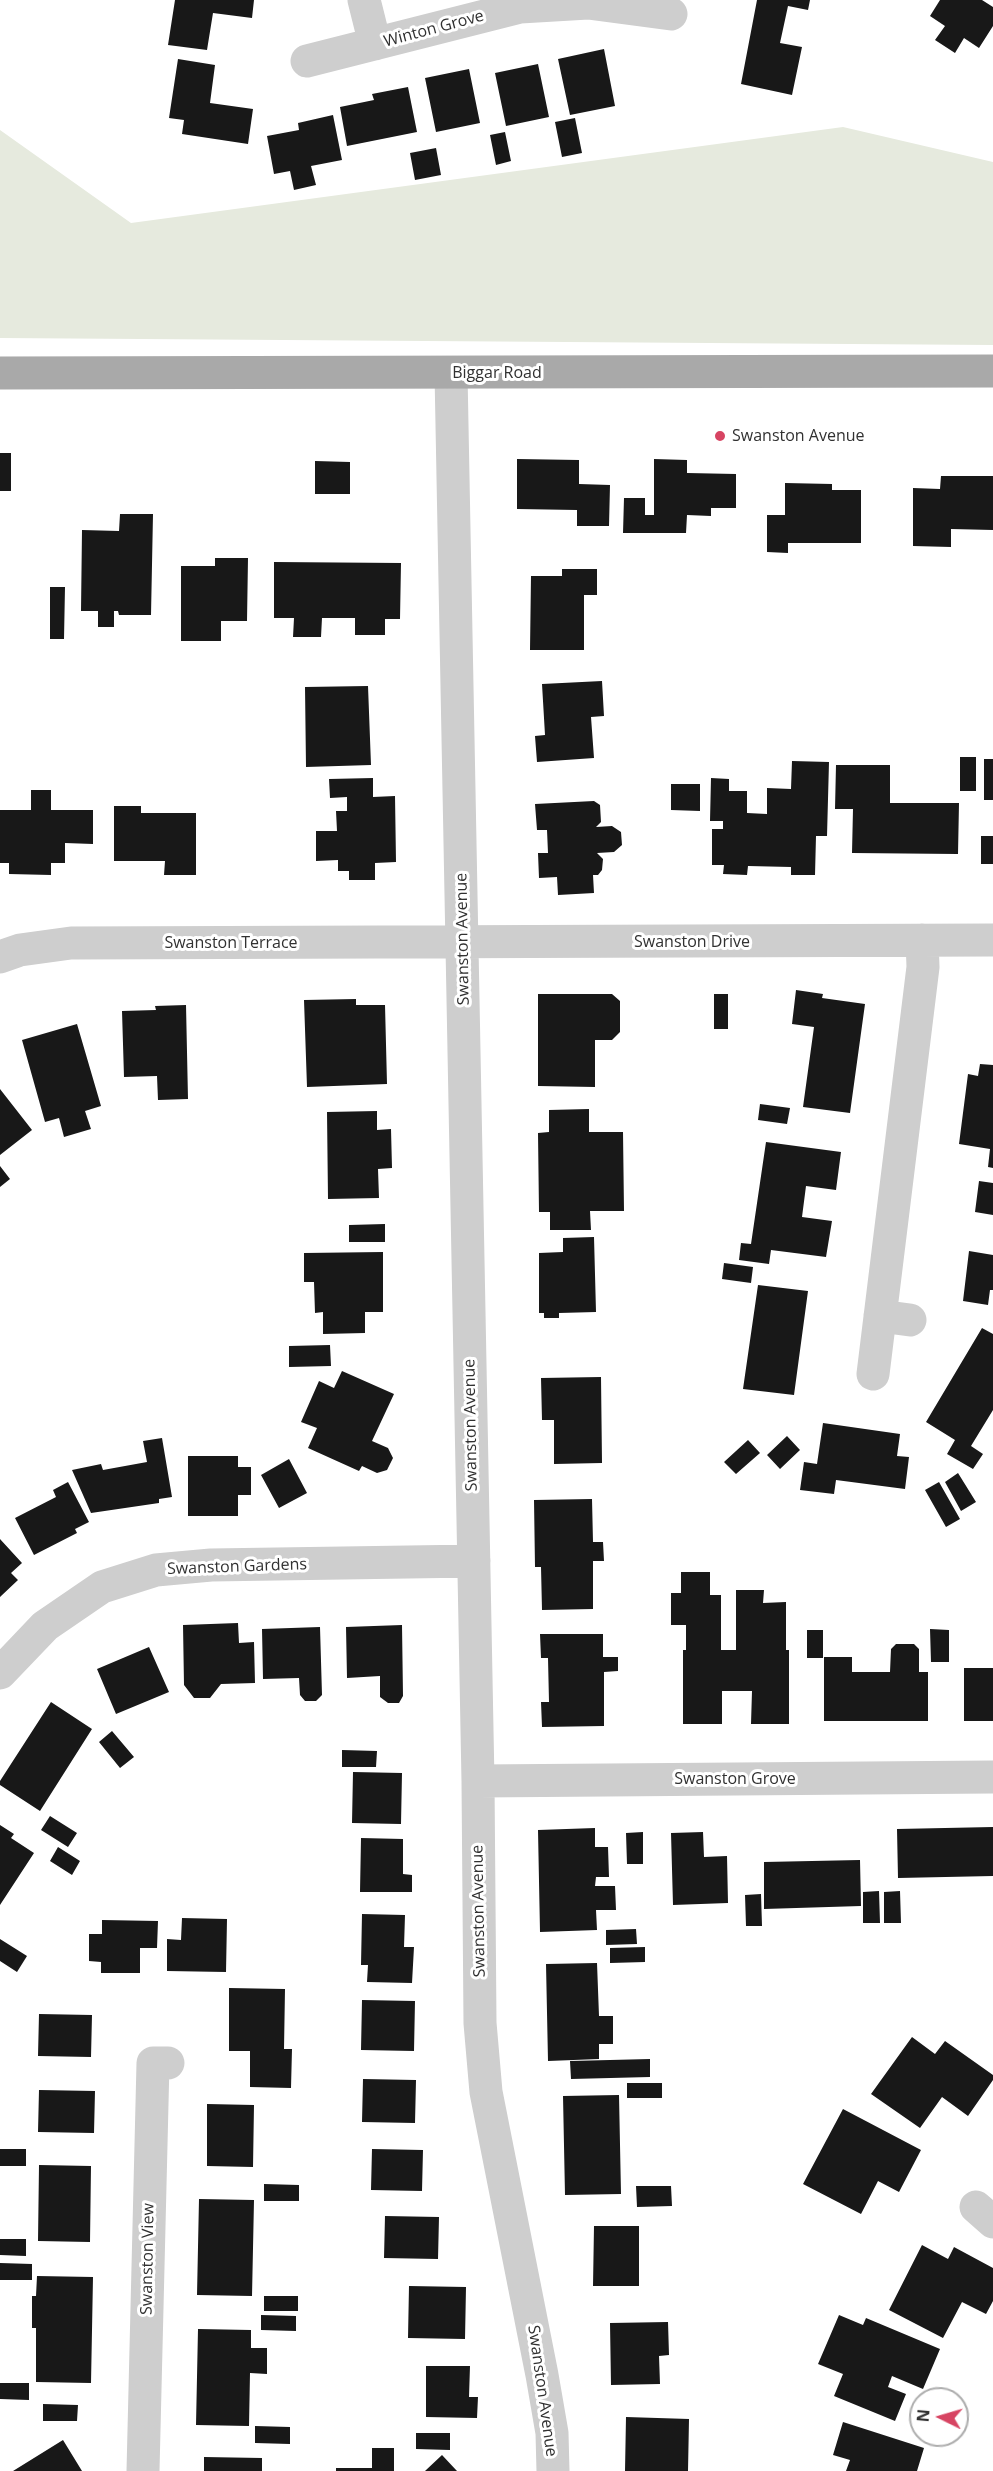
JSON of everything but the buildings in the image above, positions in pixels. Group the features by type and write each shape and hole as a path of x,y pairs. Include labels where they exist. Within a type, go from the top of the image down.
{"main road":[{"name":"Biggar Road","path":"0,373 993,371"}],"street":[{"name":"Winton Grove","path":"364,0 375,44"},
{"name":"Winton Grove","path":"307,61 520,7 588,3 671,14"},
{"name":"Swanston Avenue","path":"451,373 478,1781 480,2023 486,2092 542,2374 552,2433 553,2471"},
{"path":"873,1374 895,1318 923,967 922,940"},
{"name":"Swanston Drive","path":"463,943 993,940"},
{"name":"Swanston Terrace","path":"0,957 20,950 72,943 463,943"},
{"name":"Swanston Gardens","path":"0,1673 45,1626 102,1587 156,1570 211,1565 474,1561"},
{"name":"Swanston Grove","path":"478,1781 993,1777"},
{"name":"Swanston View","path":"143,2471 153,2063 168,2063"}],"shaded area":[{"path":"843,127 993,162 993,345 0,338 0,130 131,223"}],"place":[{"name":"Swanston Avenue","path":"720,436"}]}
